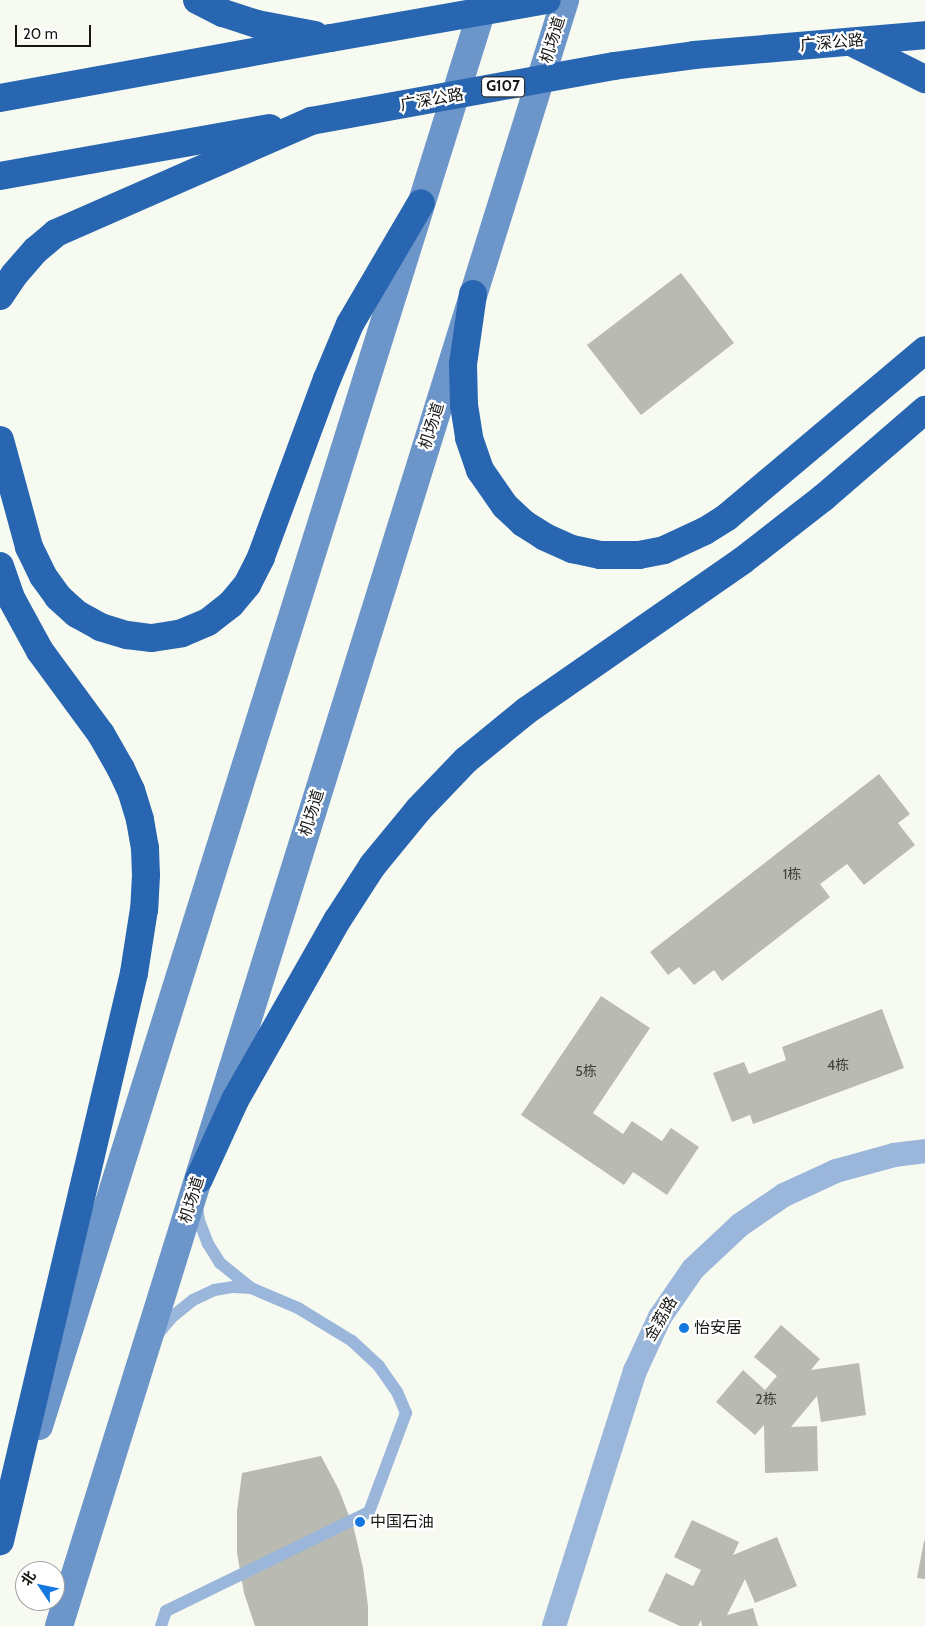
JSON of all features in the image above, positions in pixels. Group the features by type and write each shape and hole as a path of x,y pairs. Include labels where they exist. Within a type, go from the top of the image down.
{"highway":[{"path":"197,0 223,13 257,24 332,38"},
{"path":"0,98 548,0"},
{"name":"广深公路","path":"0,176 614,66 694,54 925,35"},
{"path":"850,41 925,79"},
{"path":"0,296 14,274 36,250 56,233 311,121"},
{"path":"0,440 29,547 43,576 58,597 77,614 100,627 127,635 152,638 182,633 208,622 231,604 247,585 262,557 334,360 350,324 421,203"},
{"path":"473,294 463,364 464,405 469,438 480,470 505,506 523,522 545,537 572,549 600,555 639,555 664,550 705,532 728,516 925,350"},
{"path":"197,1185 235,1100 333,927 373,865 420,809 466,760 526,711 742,561 823,498 925,410"},
{"path":"0,566 12,598 40,651 101,734 131,790 140,820 145,848 146,874 144,909 134,973 0,1541"}],"main road":[{"path":"0,1549 485,0"},
{"name":"机场道","path":"59,1626 565,0"}],"street":[{"name":"金荔路","path":"554,1626 635,1371 660,1317 693,1269 740,1225 784,1195 836,1172 894,1155 925,1151"}],"lane":[{"path":"161,1626 166,1611 368,1512 406,1414 397,1392 379,1366 352,1341 298,1308 251,1288 220,1263 208,1244 199,1220 197,1185"},
{"path":"146,1348 172,1317 193,1300 214,1290 234,1287 251,1288"}],"building":[{"path":"681,273 734,343 641,415 587,345"},
{"path":"879,774 910,814 898,823 915,845 864,885 847,864 820,884 830,897 722,981 714,970 694,985 679,967 668,975 650,952"},
{"path":"601,996 650,1028 593,1113 623,1134 632,1121 662,1141 671,1128 699,1147 667,1195 633,1172 624,1185 521,1115"},
{"path":"882,1009 904,1068 753,1124 750,1115 732,1122 713,1073 744,1062 749,1074 786,1060 782,1047"},
{"path":"781,1325 820,1359 811,1370 859,1363 866,1415 821,1422 817,1396 791,1427 817,1426 818,1471 765,1473 764,1425 755,1435 716,1402 743,1370 765,1390 777,1376 754,1357"},
{"path":"321,1456 339,1490 354,1529 363,1568 368,1606 368,1626 255,1626 244,1593 237,1553 237,1511 242,1473"},
{"path":"692,1520 739,1542 733,1555 777,1537 797,1586 755,1603 745,1579 727,1615 753,1608 758,1626 702,1626 701,1620 698,1626 680,1626 648,1611 666,1573 693,1586 701,1570 674,1557"},
{"path":"925,1541 925,1579 917,1578"}],"place":[{"name":"怡安居","path":"684,1328"},
{"name":"中国石油","path":"360,1522"}]}
